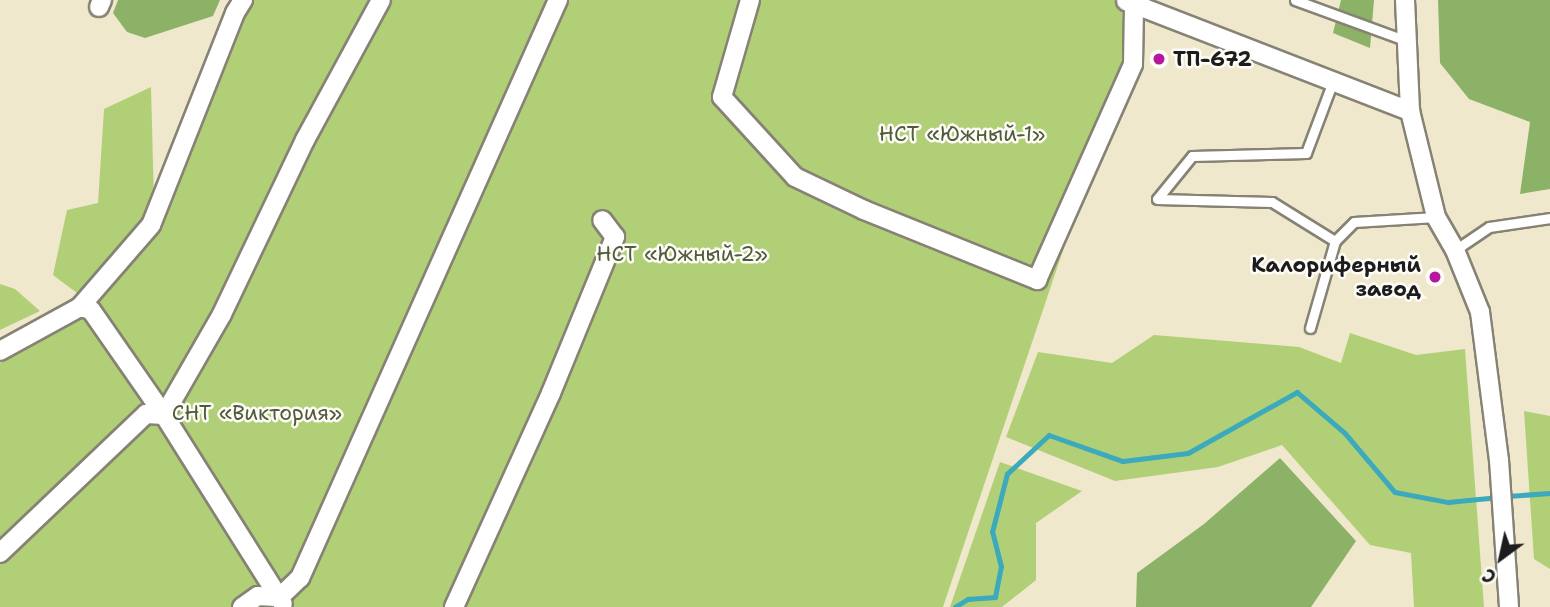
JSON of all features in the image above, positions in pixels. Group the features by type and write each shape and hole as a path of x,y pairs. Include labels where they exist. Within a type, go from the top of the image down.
{"street":[{"path":"0,351 80,307 151,225 235,13 243,0"},
{"path":"164,415 222,314 305,140 381,0"},
{"path":"282,602 300,578 558,0"},
{"path":"750,0 722,97 795,177 864,210 1037,280 1133,64 1129,2 1410,111"},
{"path":"1405,0 1410,111 1436,217 1458,256 1480,312 1499,460 1509,607"},
{"path":"454,607 551,393 615,237 602,220"},
{"path":"80,307 91,310 164,415 282,602"},
{"path":"0,553 146,415 164,415"},
{"path":"242,607 258,596 282,602"}],"lane":[{"path":"1295,0 1407,41"},
{"path":"1333,79 1306,153 1192,156 1157,199 1272,202 1335,241"},
{"path":"1310,328 1335,241 1354,222 1436,217"},
{"path":"1458,256 1489,227 1550,218"}],"green space":[{"path":"118,0 220,0 213,16 145,38 127,32 113,13"},
{"path":"253,0 1128,0 1126,63 943,607 0,607 0,363 91,310 154,234 235,27"},
{"path":"1341,0 1374,0 1370,48 1333,33"},
{"path":"1438,0 1550,0 1550,189 1520,194 1530,122 1469,99 1440,63"},
{"path":"151,87 154,202 115,260 77,293 53,275 67,210 98,203 104,109"},
{"path":"0,284 15,289 40,311 0,330"},
{"path":"1350,333 1416,355 1465,349 1484,607 1414,607 1411,553 1370,545 1282,445 1218,467 1115,481 1006,437 1038,352 1112,363 1154,335 1299,347 1341,363"},
{"path":"1524,411 1550,416 1550,569 1534,559"},
{"path":"1280,458 1356,541 1311,607 1136,607 1137,573 1204,524"},
{"path":"1000,462 1082,491 1036,523 1036,580 1002,607 950,607"}],"waterway":[{"path":"955,607 968,599 995,597 1001,567 992,532 1007,474 1049,435 1123,461 1188,453 1297,392 1345,433 1395,492 1448,502 1499,497"},
{"path":"1508,496 1550,493"}],"place":[{"name":"ТП-672","path":"1159,59"},
{"name":"Калориферный завод","path":"1435,277"}],"park label":[{"name":"НСТ «Южный-1»","path":"962,134"},
{"name":"НСТ «Южный-2»","path":"682,254"},
{"name":"СНТ «Виктория»","path":"257,413"}]}
